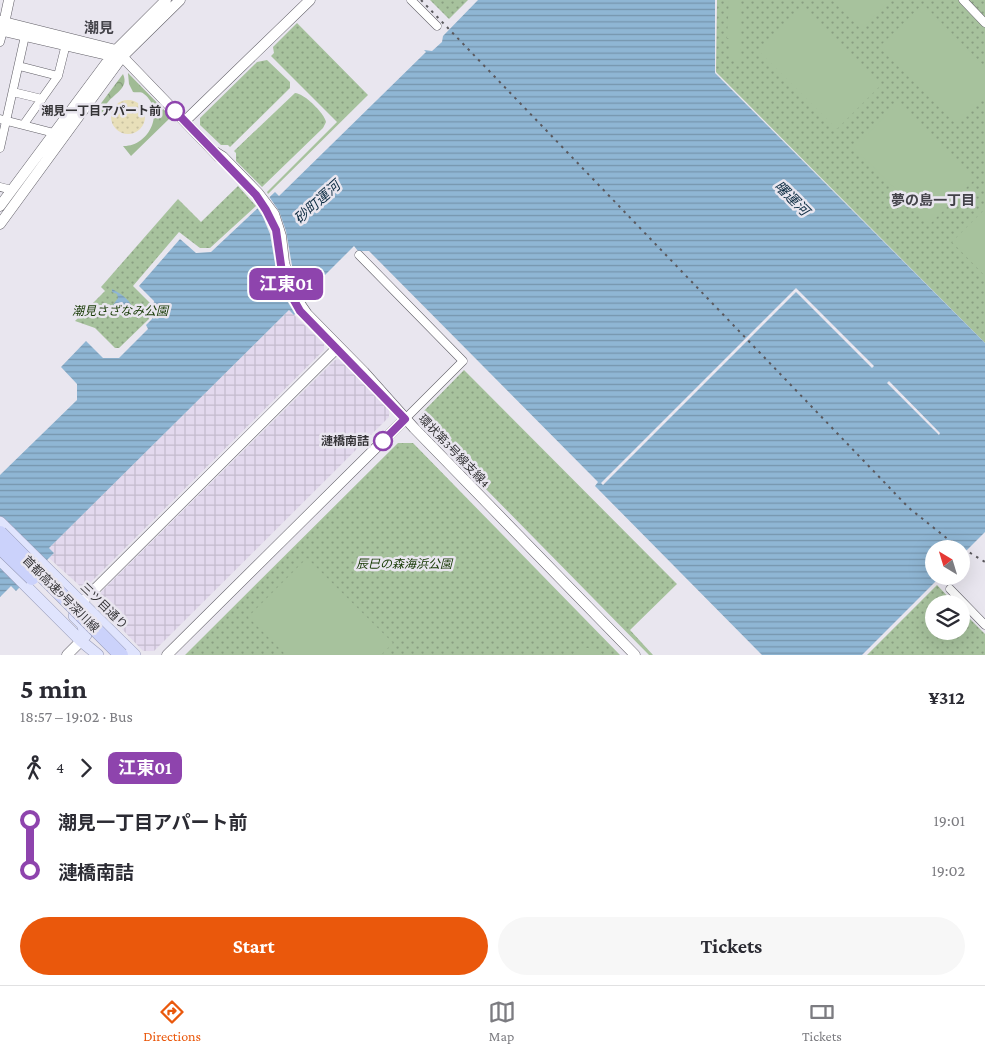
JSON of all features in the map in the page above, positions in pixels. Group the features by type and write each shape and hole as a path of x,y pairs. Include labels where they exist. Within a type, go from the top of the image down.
{"highway":[{"name":"首都高速9号深川線","path":"0,533 122,655"},
{"name":"首都高速9号深川線","path":"0,547 100,655"}],"main road":[{"name":"三ツ目通り","path":"0,522 135,655"},
{"path":"0,560 81,641 100,655"},
{"name":"三ツ目通り","path":"54,577 54,591 60,601 85,629 86,635 81,641"}],"street":[{"path":"0,42 9,0"},
{"path":"0,206 54,133 116,55 166,0"},
{"path":"0,224 116,55 180,0"},
{"path":"185,122 310,0"},
{"path":"411,0 437,26"},
{"path":"963,0 985,23"},
{"path":"2,26 25,36 116,55"},
{"path":"2,26 116,55 215,152 223,157 262,200 277,222 287,274 302,310 361,375 375,386 405,419 463,361 359,255"},
{"path":"0,148 3,119 13,92 25,36"},
{"path":"24,124 58,76 66,44"},
{"path":"19,66 58,76"},
{"path":"13,92 42,99"},
{"path":"3,119 54,133"},
{"path":"0,187 12,190"},
{"path":"81,603 337,348"},
{"name":"環状第3号線支線4","path":"167,655 405,419 635,655"},
{"path":"950,589 985,625"},
{"path":"67,655 81,641"}],"shaded area":[{"path":"289,310 324,344 324,350 87,586 80,586 49,558 54,553 49,548"},
{"path":"341,359 389,408 389,417 154,651 143,651 97,603 97,596 335,360"}],"green space":[{"path":"430,0 468,0 449,19"},
{"path":"717,0 985,0 985,343 716,72"},
{"path":"729,0 741,0 740,59 729,59 729,38 727,38"},
{"path":"832,0 891,0 861,29"},
{"path":"923,4 985,67 985,95 956,124 879,47"},
{"path":"803,9 880,86 837,129 760,52"},
{"path":"297,23 368,95 268,194 267,192 337,122 271,56 274,53 273,47"},
{"path":"267,60 290,82 290,88 230,147 228,145 221,145 200,125 200,118 257,62"},
{"path":"128,73 171,117 131,156 123,146 132,145 140,141 147,134 152,127 154,109 144,94 133,92 129,84"},
{"path":"123,74 125,79 122,88 106,105 101,116 96,110"},
{"path":"295,93 304,96 314,105 326,122 323,128 262,187 236,161 236,153 234,151"},
{"path":"898,104 974,180 930,224 854,147"},
{"name":"潮見さざなみ公園","path":"238,186 256,206 210,248 200,248 179,232 133,286 150,303 149,319 119,348 115,348 95,328 75,321 105,291 101,287 178,199 201,222"},
{"path":"985,209 985,276 952,242"},
{"path":"464,370 677,584 630,630 653,655 649,655 420,422 420,415"},
{"name":"辰巳の森海浜公園","path":"398,443 413,443 620,655 185,655"},
{"path":"307,558 393,643 381,655 286,655 248,617"},
{"path":"937,585 946,595 927,595"},
{"path":"925,597 925,640 970,640 970,619 985,634 985,655 867,655"},
{"path":"580,647 594,649 604,655 572,655"}],"sand":[{"path":"128,100 135,101 140,105 144,110 144,124 140,129 135,133 128,134 121,133 116,129 112,124 111,117 112,110 116,105 121,101"}],"water":[{"path":"478,0 715,0 715,73 985,343 985,532 970,547 970,540 925,540 925,585 932,585 862,655 762,655 595,486 598,482 369,251 358,251 354,246 305,295 309,300 294,315 289,310 49,548 54,553 16,591 11,586 0,597 0,475 77,400 77,384 61,367 86,341 103,358 119,358 148,329 146,325 152,319 154,301 139,286 180,239 196,253 211,252 275,192 279,196 426,52 424,50 432,51 442,42 443,36"},
{"path":"112,289 129,301 132,307 129,311 119,315 113,310 113,305 118,298 117,294 112,292"}],"pier":[{"path":"268,195 279,211 286,231 294,277 307,303 295,314 278,281 270,234 256,206"},
{"path":"796,288 874,366 872,368 796,292 603,485 601,483"},
{"path":"889,381 940,433 939,435 887,383"}],"railway":[{"path":"421,0 909,508 949,540 985,562"}],"bus line":[{"name":"江東01","path":"175,111 261,202 276,230 282,272 286,284 304,317 361,375 375,386 405,419 383,441"}],"place":[{"name":"潮見一丁目アパート前","path":"175,111"},
{"name":"漣橋南詰","path":"383,441"}],"district":[{"name":"潮見","path":"99,28"},
{"name":"夢の島一丁目","path":"933,200"}],"water label":[{"name":"曙運河","path":"792,198"},
{"name":"砂町運河","path":"317,202"}]}
